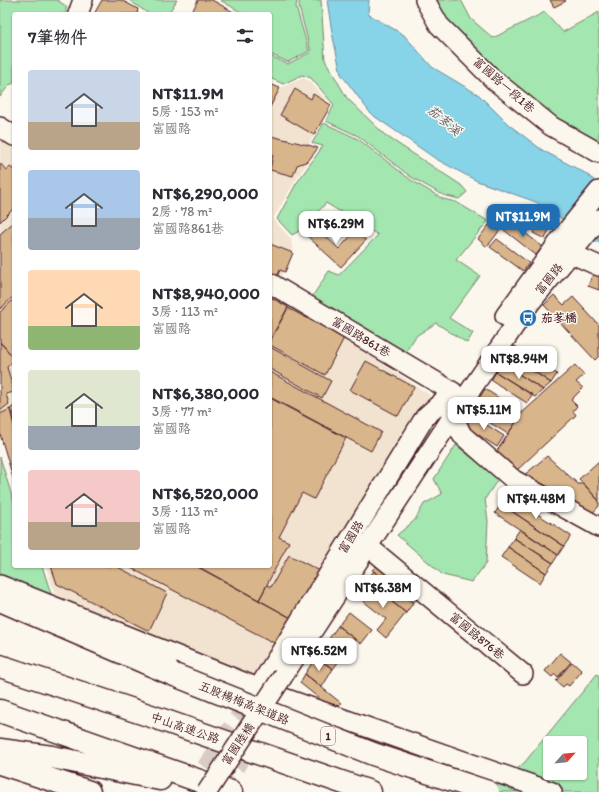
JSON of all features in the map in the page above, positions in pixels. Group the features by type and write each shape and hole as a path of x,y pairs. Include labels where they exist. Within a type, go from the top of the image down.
{"highway":[{"path":"0,600 172,674"},
{"name":"五股楊梅高架道路","path":"0,614 172,674 373,754 488,792"},
{"path":"0,660 151,716"},
{"name":"中山高速公路","path":"0,666 151,716 370,792"},
{"path":"0,711 231,792"},
{"path":"0,750 52,757 222,792"},
{"path":"0,763 90,792"}],"street":[{"path":"79,12 82,0"},
{"name":"富國路一段1巷","path":"425,0 439,25 494,80 551,126 599,153"},
{"path":"568,243 599,191"},
{"path":"568,243 599,219"},
{"path":"568,243 599,266"},
{"name":"富國路","path":"320,619 453,392 520,294 568,243"},
{"name":"富國路","path":"283,676 568,243"},
{"name":"富國路861巷","path":"272,284 453,392"},
{"path":"453,392 453,416 462,435 514,480 599,527"},
{"name":"富國路","path":"258,689 425,417 453,392"},
{"name":"富國路","path":"278,696 448,444 453,416"},
{"name":"富國路876巷","path":"375,552 523,674"},
{"path":"0,585 258,689 552,792"},
{"name":"富國陸橋","path":"207,792 283,676"}],"shaded area":[{"path":"303,78 310,81 331,105 308,145 318,148 295,181 273,219 291,239 293,253 274,292 430,395 258,679 57,601 47,568 272,568 272,85 280,88"},
{"path":"0,133 12,141 12,474 0,434"}],"green space":[{"path":"0,0 57,0 66,6 66,12 12,12 12,84 9,85 0,97"},
{"path":"129,0 177,0 169,12 146,12"},
{"path":"220,0 297,0 296,7 309,51 288,62 272,55 272,12 241,12"},
{"path":"299,0 321,0 325,60 347,98 386,136 461,185 467,192 459,199 443,195 411,177 358,136 326,121 334,105 311,78 302,75 283,84 272,79 272,57 288,64 311,52 299,7"},
{"path":"434,0 461,0 471,19 493,38 545,12 563,32 599,12 599,141 555,121 449,28"},
{"path":"324,123 358,139 411,180 443,199 456,202 488,221 456,260 480,276 449,318 473,333 467,343 436,323 416,336 403,356 308,303 329,271 339,275 378,235 326,203 301,230 292,235 277,219 296,184 323,146 312,143"},
{"path":"456,445 498,479 485,499 488,521 486,563 472,582 443,575 397,535 415,520 424,504 442,494 434,479"},
{"path":"0,457 12,496 12,568 43,568 53,600 0,577"},
{"path":"597,674 599,676 599,792 493,792 496,787 524,763 543,740 543,780 587,780 587,736 546,736"}],"water":[{"name":"茄苳溪","path":"327,0 369,0 368,14 404,35 432,67 479,95 508,124 542,150 585,173 599,184 599,243 536,202 477,181 436,159 371,114 341,74 332,33"}],"building":[{"path":"102,0 121,0 138,9 137,12 95,12"},
{"path":"198,0 212,0 233,12 192,12"},
{"path":"550,0 565,0 566,1 554,7"},
{"path":"272,85 280,88 272,103"},
{"path":"295,89 311,99 313,94 331,105 314,135 280,115"},
{"path":"272,136 318,148 308,161 297,165 293,176 272,171"},
{"path":"0,163 6,170 10,167 12,168 12,210 0,222"},
{"path":"529,206 542,212 535,229 521,223"},
{"path":"503,207 512,214 487,247 478,239"},
{"path":"542,212 554,218 545,239 533,233"},
{"path":"510,221 543,247 536,255 504,230"},
{"path":"12,224 12,298 0,309 0,234"},
{"path":"313,224 339,249 355,231 366,240 341,267 305,234"},
{"path":"497,239 529,263 523,271 490,247"},
{"path":"272,245 293,253 285,272 280,270 277,277 272,275"},
{"path":"595,268 599,270 599,290 588,286"},
{"path":"554,295 564,305 573,297 599,325 599,356 595,360 544,305"},
{"path":"272,298 288,307 272,336"},
{"path":"12,301 12,356 0,342 0,312"},
{"path":"288,308 344,338 325,375 272,346 272,337"},
{"path":"0,342 12,356 12,362 7,367 12,385 12,392 6,394 9,404 0,411"},
{"path":"515,346 557,374 551,383 510,355"},
{"path":"272,348 331,381 322,398 272,370"},
{"path":"509,354 551,383 543,390 502,363"},
{"path":"366,361 414,387 398,416 350,390"},
{"path":"502,363 543,390 535,397 496,372"},
{"path":"575,365 584,375 576,382 583,388 571,400 577,406 573,411 576,415 515,472 493,457 522,413"},
{"path":"496,372 533,395 527,403 491,380"},
{"path":"272,373 381,432 371,451 272,398"},
{"path":"485,389 522,413 508,434 471,411"},
{"path":"272,399 346,438 314,499 302,493 279,537 289,542 259,600 201,568 272,568"},
{"path":"10,409 12,417 12,474 0,434 0,414"},
{"path":"471,415 504,436 497,447 465,426"},
{"path":"547,456 578,484 584,484 599,501 599,506 589,517 522,477"},
{"path":"599,461 599,501 579,479"},
{"path":"507,494 571,536 564,546 501,504"},
{"path":"501,504 564,546 558,555 495,513"},
{"path":"520,529 558,555 553,563 514,538"},
{"path":"514,538 553,563 546,573 508,547"},
{"path":"508,547 546,573 540,583 501,557"},
{"path":"289,555 322,572 293,619 259,600 267,585 271,587"},
{"path":"378,564 419,596 413,603 372,570"},
{"path":"52,568 120,568 167,593 149,631 57,584"},
{"path":"131,568 200,568 293,619 278,645"},
{"path":"374,571 413,603 406,613 366,581"},
{"path":"369,583 406,613 386,638 377,630 386,619 358,597"},
{"path":"349,612 372,630 361,644 338,626"},
{"path":"338,626 355,639 345,653 328,640"},
{"path":"328,640 345,653 333,669 316,657"},
{"path":"560,653 571,662 558,677 555,674 552,677 545,671"},
{"path":"316,657 333,669 322,687 305,674"},
{"path":"572,662 582,671 569,686 566,684 563,687 556,681"},
{"path":"305,674 341,703 335,711 300,683"}],"tunnel":[{"path":"190,792 256,691"},
{"path":"220,792 253,737"}],"place":[{"name":"茄苳橋","path":"528,318"}]}
